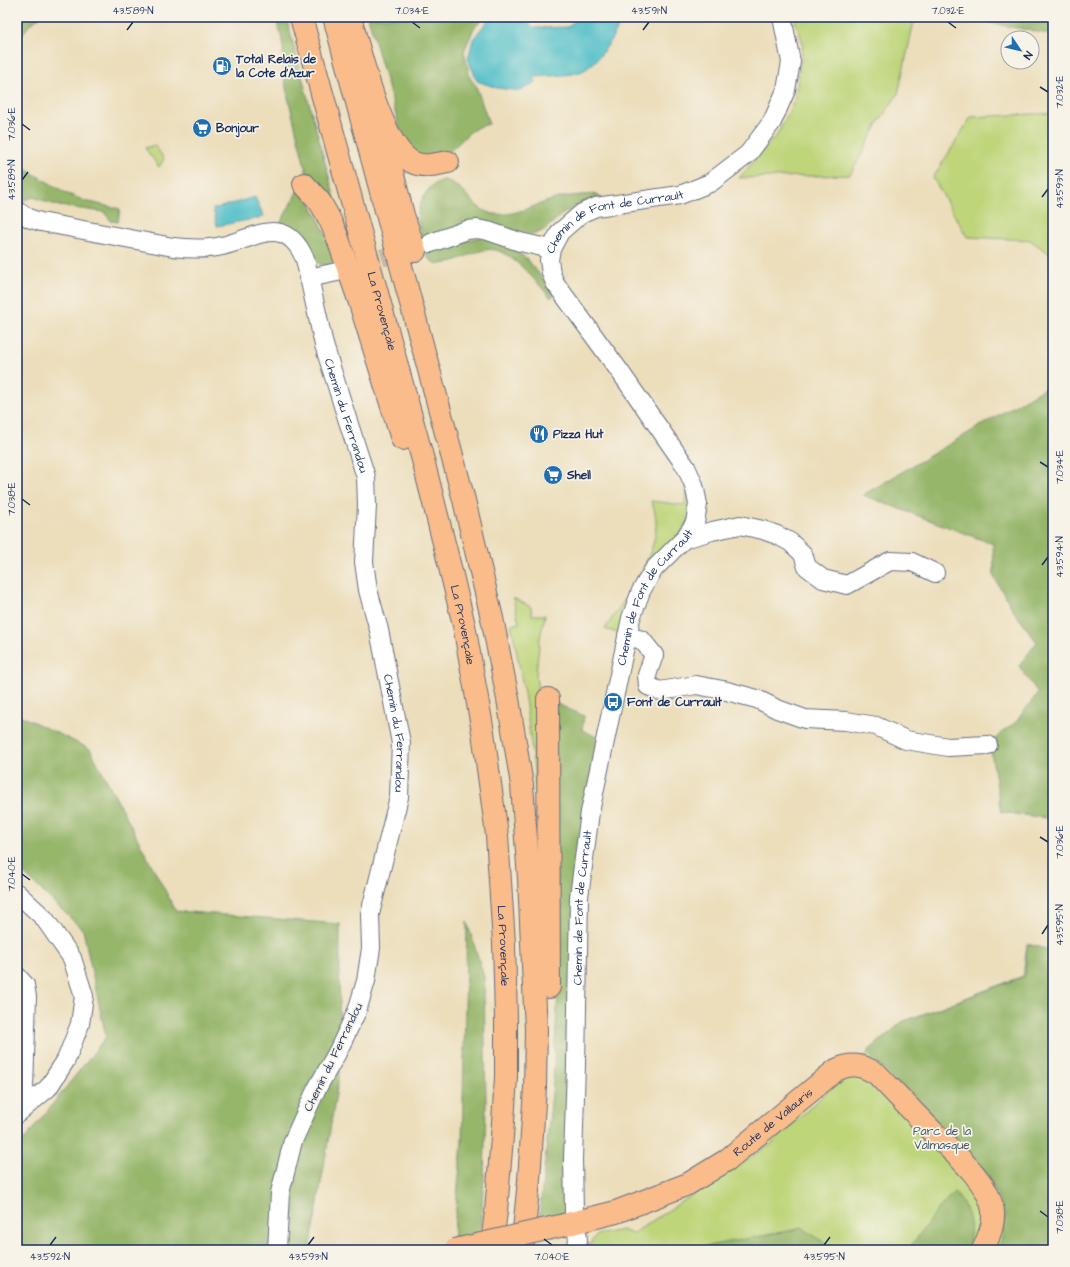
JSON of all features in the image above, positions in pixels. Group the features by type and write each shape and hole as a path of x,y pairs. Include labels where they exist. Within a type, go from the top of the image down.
{"main road":[{"name":"La Provençale","path":"301,17 423,460 448,559 464,625 489,771 497,835 503,928 506,1018 506,1077 496,1212 491,1250"},
{"path":"334,17 464,500 492,618 522,785 529,879 535,996 535,1087 522,1250"},
{"path":"350,17 378,113 403,216 423,247"},
{"path":"378,113 392,140 406,157 412,161 425,165 448,162"},
{"path":"304,184 320,202 337,236 398,430 448,559"},
{"path":"535,1087 546,1033 549,993 548,699"},
{"name":"Route de Vallauris","path":"455,1250 616,1212 688,1184 727,1160 836,1070 846,1066 856,1065 867,1068 877,1074 984,1187 990,1196 993,1208 993,1221 983,1250"}],"street":[{"name":"Chemin de Font de Currault","path":"576,1250 578,1240 570,1224 576,1065 579,897 590,812 631,618 641,591 654,569 684,539 695,523 698,504 694,485 686,467 621,373 555,283 551,273 551,249 560,232 582,213 596,208 680,195 710,183 748,154 772,122 786,90 791,62 782,17"},
{"name":"Chemin du Ferrandou","path":"17,211 31,219 42,222 173,248 193,250 223,246 270,231 281,233 293,241 302,252 305,259 324,345 344,412 366,477 367,505 364,562 368,590 378,630 401,743 399,797 370,914 371,948 366,981 357,1011 337,1053 316,1090 293,1141 280,1194 276,1250"},
{"path":"423,247 467,230 476,229 488,231 520,242 551,249"},
{"path":"309,278 337,272"},
{"path":"684,539 740,525 763,530 790,542 803,554 807,567 823,579 847,585 890,561 912,562 935,573"},
{"path":"627,636 642,640 654,656 647,675 648,686 660,691 696,685 757,699 777,709 805,719 846,721 876,726 906,740 948,747 988,745"},
{"path":"17,894 44,918 72,958 84,996 80,1024 66,1060 48,1088 18,1114"},
{"path":"17,976 25,985 27,997 24,1088 18,1114"}],"green space":[{"path":"17,17 40,17 26,29 17,45"},
{"path":"275,17 286,17 340,218 307,175 287,93 284,76 283,47"},
{"path":"368,17 485,17 474,28 464,51 470,78 476,86 489,124 478,127 470,132 445,156 418,159 402,136"},
{"path":"794,17 915,17 898,94 880,120 850,175 739,178 777,135 795,100 803,44"},
{"path":"969,17 1053,17 1053,35 1040,32 1040,30 1027,30 970,19"},
{"path":"1053,113 1053,256 1030,240 967,237 933,178 971,117"},
{"path":"155,145 164,159 159,167 145,148"},
{"path":"17,164 68,194 85,201 120,209 118,222 111,221 104,212 59,206 33,197 17,203"},
{"path":"443,180 456,185 483,210 498,214 514,213 560,198 576,195 598,194 600,199 585,201 561,215 544,230 535,234 519,233 496,226 434,250 480,237 495,240 515,250 528,260 555,294 551,298 518,263 510,257 495,250 478,252 442,264 434,263 428,258 419,226 419,209 424,196 432,186"},
{"path":"299,188 307,195 339,261 325,265 316,262 279,226"},
{"path":"17,312 23,375 17,374"},
{"path":"1053,382 1053,819 1001,812 990,745 1001,733 1016,722 1038,693 1019,666 1037,642 1015,613 994,577 993,544 863,495"},
{"path":"686,484 693,512 621,634 605,629 634,585 651,551 655,534 656,517 651,501 684,505 686,498"},
{"path":"513,598 531,607 532,615 545,615 540,638 536,676 541,714 538,814 528,719 511,625 519,623"},
{"path":"555,703 584,716 582,730 599,738 576,876 567,1213 539,1219 553,1084 558,989"},
{"path":"17,714 90,749 176,911 340,924 339,1076 310,1250 17,1250 17,1146 21,1144 106,1037 83,930 17,867"},
{"path":"467,922 484,977 486,1107 484,1177 480,1232 453,1240 462,1143"},
{"name":"Parc de la Valmasque","path":"1027,944 1053,951 1053,1250 587,1250 596,1235 622,1230 632,1234 771,1144 902,1022 1023,976"},
{"path":"1027,944 1053,951 1053,1250 997,1250 1002,1239 1005,1217 989,1176 867,1052 902,1022 1025,976"},
{"path":"954,1192 964,1205 969,1219 970,1234 966,1250 908,1250 939,1208"},
{"path":"803,1228 835,1250 687,1250"}],"water":[{"path":"522,17 534,28 568,27 579,17 624,17 605,50 599,58 585,70 572,74 534,77 536,82 520,91 497,88 477,81 468,59 473,39 489,19"},
{"path":"255,197 264,217 217,226 213,209"}],"tunnel":[{"path":"356,266 410,249"}],"place":[{"name":"Total Relais de la Cote d'Azur","path":"222,66"},
{"name":"Bonjour","path":"202,128"},
{"name":"Pizza Hut","path":"539,434"},
{"name":"Shell","path":"553,475"},
{"name":"Font de Currault","path":"613,702"}]}
